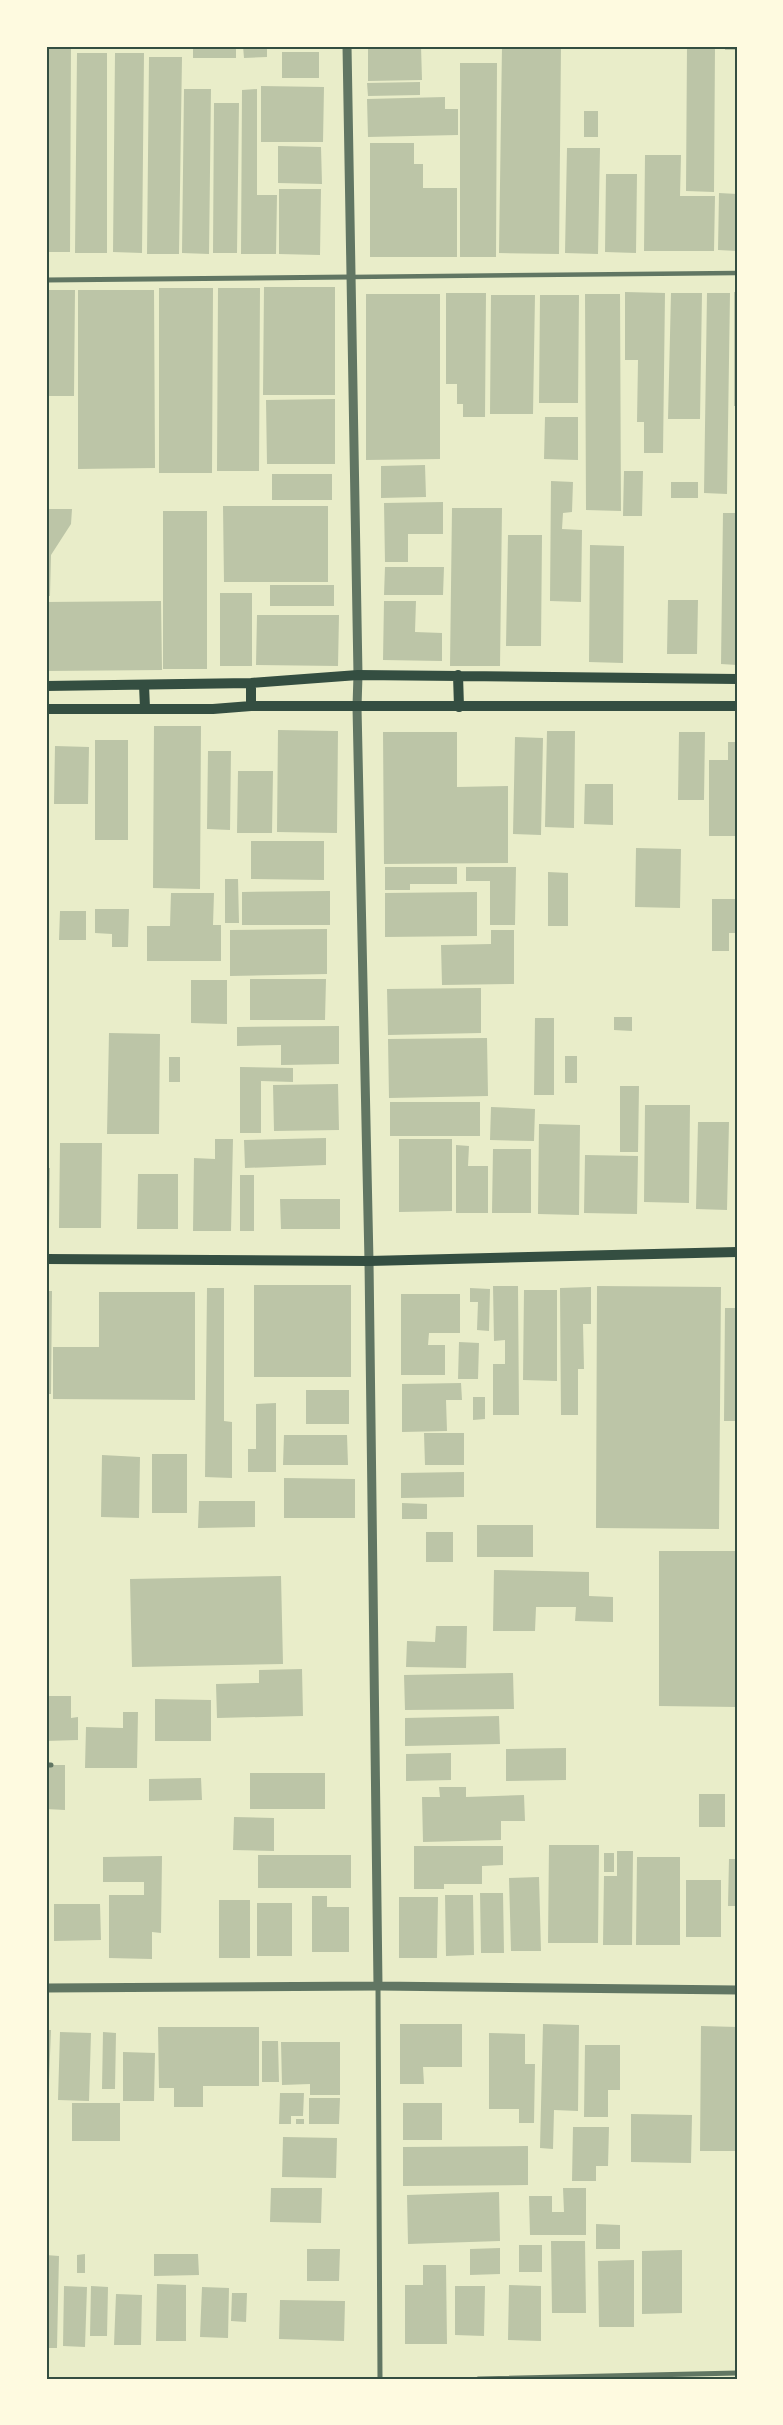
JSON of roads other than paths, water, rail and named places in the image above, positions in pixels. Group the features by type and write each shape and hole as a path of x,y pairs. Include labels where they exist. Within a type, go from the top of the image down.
{"main road":[{"path":"46,686 251,683 358,675 737,678"},
{"path":"458,675 459,707"},
{"path":"251,683 251,706"},
{"path":"144,686 145,708"},
{"path":"46,709 213,709 251,706 737,706"},
{"path":"46,1259 369,1261 737,1252"}],"street":[{"path":"347,46 357,707 369,1261 378,1986 380,2379"},
{"path":"46,280 737,273"},
{"path":"46,1988 378,1986 737,1990"},
{"path":"478,2379 737,2373"}]}
